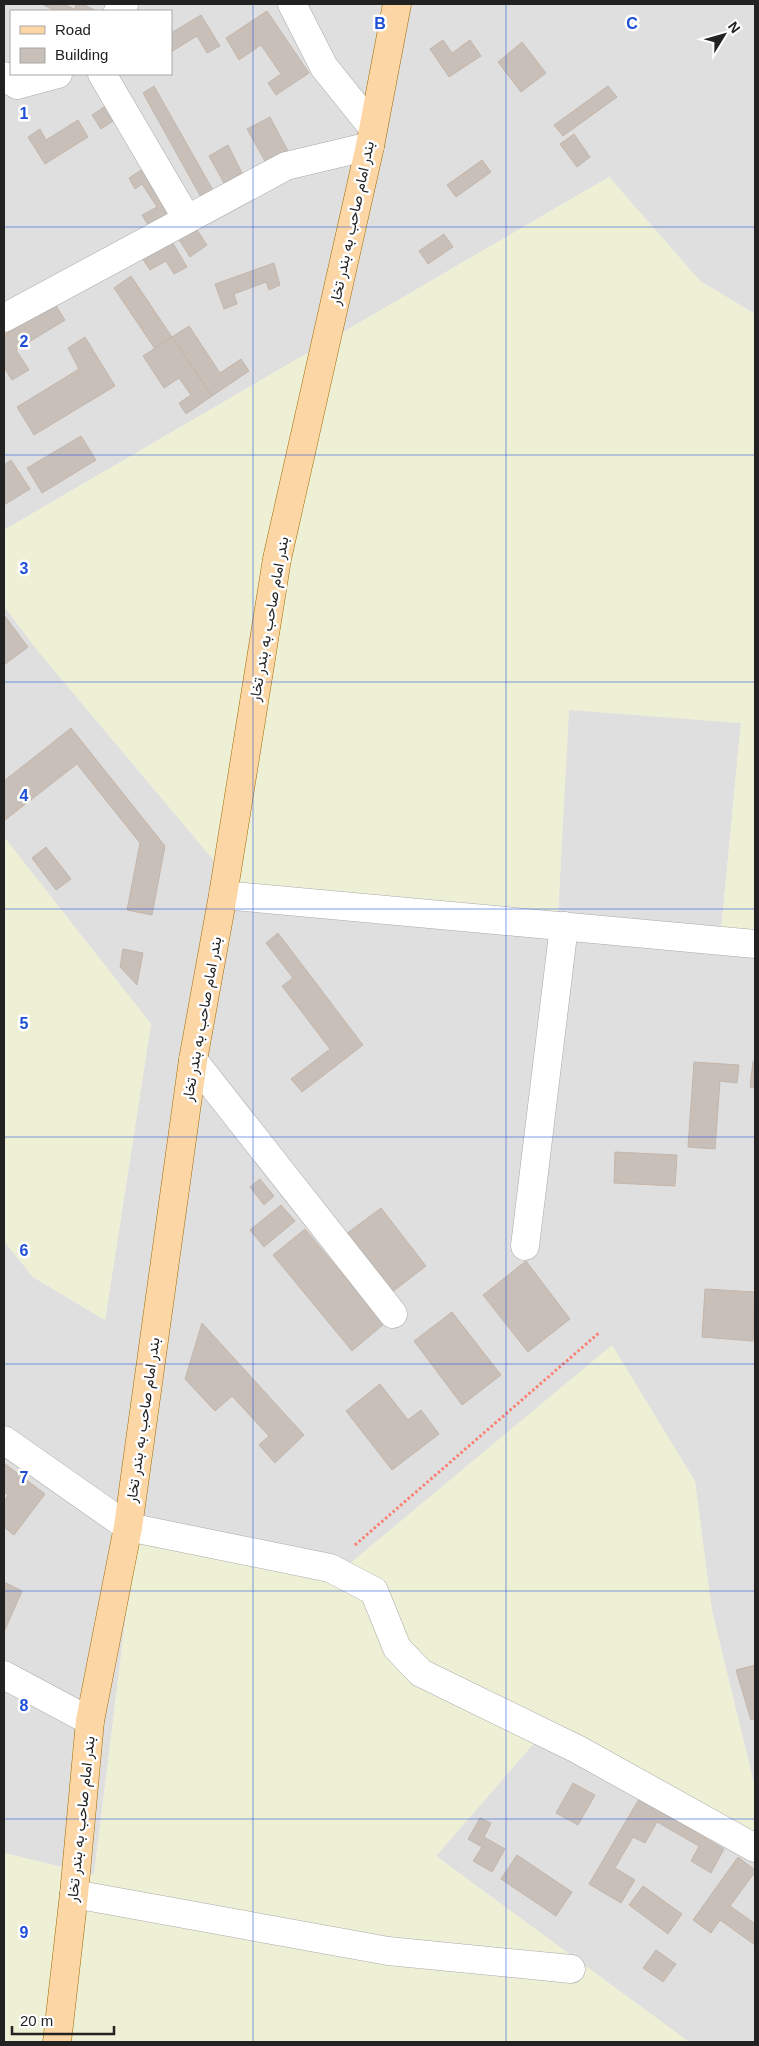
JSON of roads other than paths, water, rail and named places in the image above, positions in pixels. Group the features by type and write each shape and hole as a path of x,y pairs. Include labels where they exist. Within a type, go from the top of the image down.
{"main road":[{"name":"بندر امام صاحب به بندر تخار","path":"57,2042 74,1894 90,1721 128,1527 193,1060 223,895 278,560 372,137 397,4"}],"street":[{"path":"4,318 286,166 372,137 324,67 292,4"},
{"path":"4,76 17,85 54,75"},
{"path":"103,75 187,219"},
{"path":"223,895 755,944"},
{"path":"525,1246 564,926"},
{"path":"193,1060 392,1314"},
{"path":"4,1440 128,1527 330,1568 374,1591 397,1648 420,1673 577,1749 755,1848"},
{"path":"4,1675 90,1721"},
{"path":"74,1894 388,1951 571,1969"}]}
